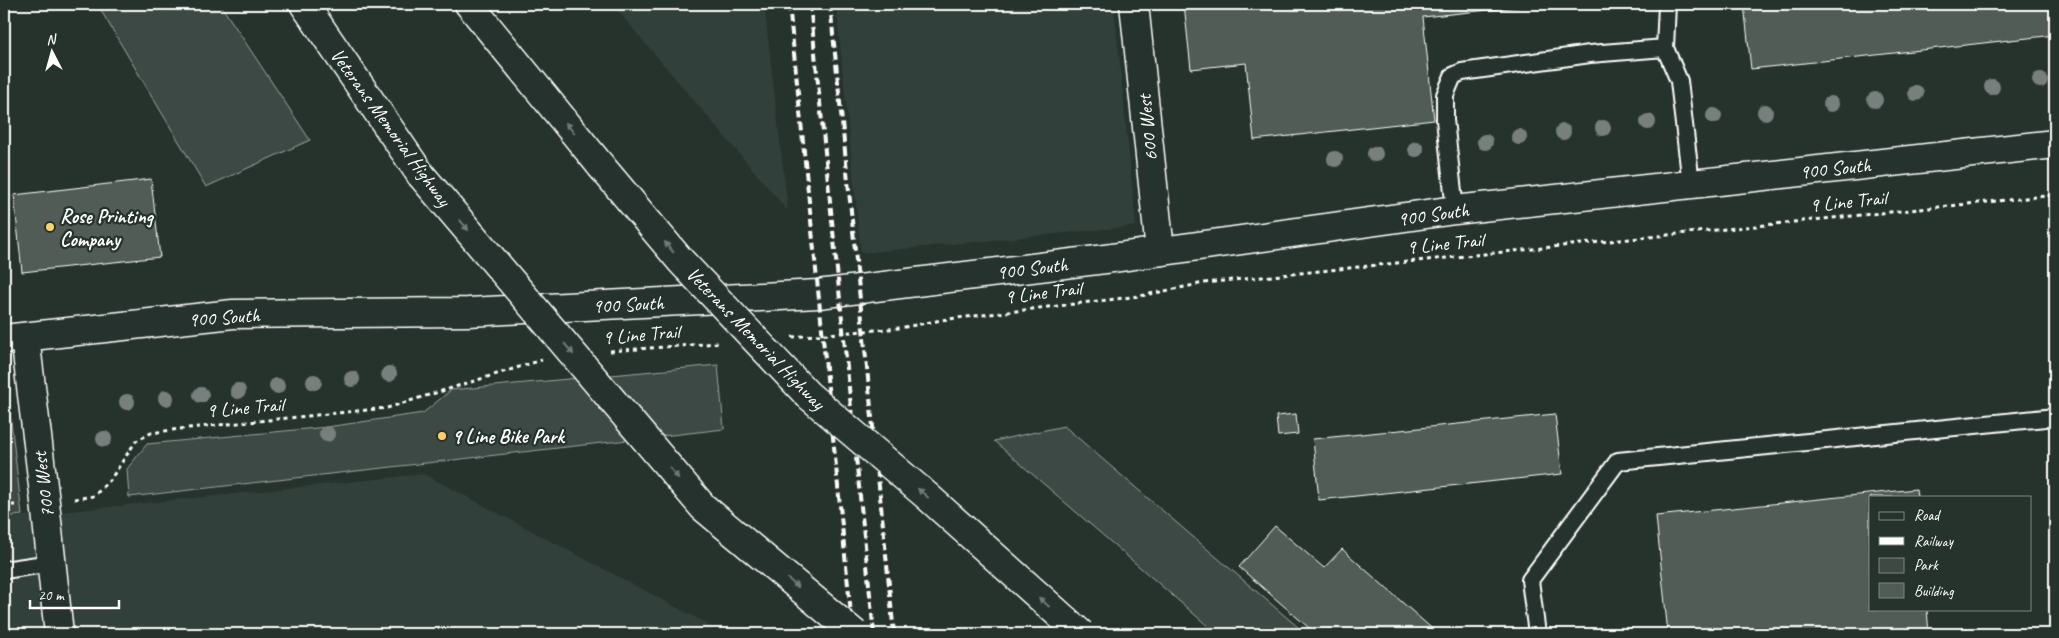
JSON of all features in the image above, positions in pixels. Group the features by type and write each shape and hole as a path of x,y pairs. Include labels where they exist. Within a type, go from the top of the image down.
{"main road":[{"name":"Veterans Memorial Highway","path":"304,4 421,175 703,507 855,634"},
{"name":"Veterans Memorial Highway","path":"469,4 680,260 807,394 927,496 1080,634"},
{"name":"600 West","path":"1134,4 1160,251"},
{"name":"900 South","path":"15,338 233,314 468,312 818,294 1160,251 1455,210 2055,144"},
{"name":"700 West","path":"15,338 51,563 59,634"}],"lane":[{"path":"1667,4 1665,48 1679,81 1691,184"},
{"path":"1455,210 1444,95 1453,76 1462,72 1590,54 1665,48"},
{"path":"1537,634 1530,580 1618,461 2055,416"},
{"path":"4,570 51,563"}],"path":[{"name":"9 Line Trail","path":"785,337 900,328 941,320 1140,296 1204,284 2055,195"},
{"name":"9 Line Trail","path":"605,352 727,342"},
{"name":"9 Line Trail","path":"70,499 94,496 110,480 136,441 151,434 179,428 387,408 550,358"},
{"path":"4,505 11,506"}],"shaded area":[{"path":"612,4 764,4 788,211"},
{"path":"836,4 1114,4 1136,226 861,253"},
{"path":"424,474 704,622 718,634 4,634 4,518"}],"green space":[{"path":"97,4 220,4 310,140 206,187"},
{"name":"9 Line Bike Park","path":"718,365 724,429 129,497 127,469 147,444 327,427 423,413 451,390"},
{"path":"4,384 7,389 22,515 4,517"},
{"path":"1064,426 1306,634 1217,634 994,441"}],"building":[{"path":"1184,4 1545,4 1423,17 1434,120 1254,140 1246,63 1191,69"},
{"path":"1744,4 2052,4 2055,35 1751,69"},
{"path":"151,179 160,257 22,272 14,195"},
{"path":"1296,414 1298,434 1278,436 1276,416"},
{"path":"1555,414 1562,474 1319,500 1313,439"},
{"path":"1916,489 1917,496 1869,496 1869,610 1927,610 1929,634 1668,634 1656,516"},
{"path":"1275,526 1324,568 1342,549 1438,634 1316,634 1239,567"}],"railway":[{"path":"789,4 853,634"},
{"path":"810,4 874,634"},
{"path":"830,4 894,634"}],"place":[{"name":"Rose Printing Company","path":"50,227"},
{"name":"9 Line Bike Park","path":"442,436"}]}
